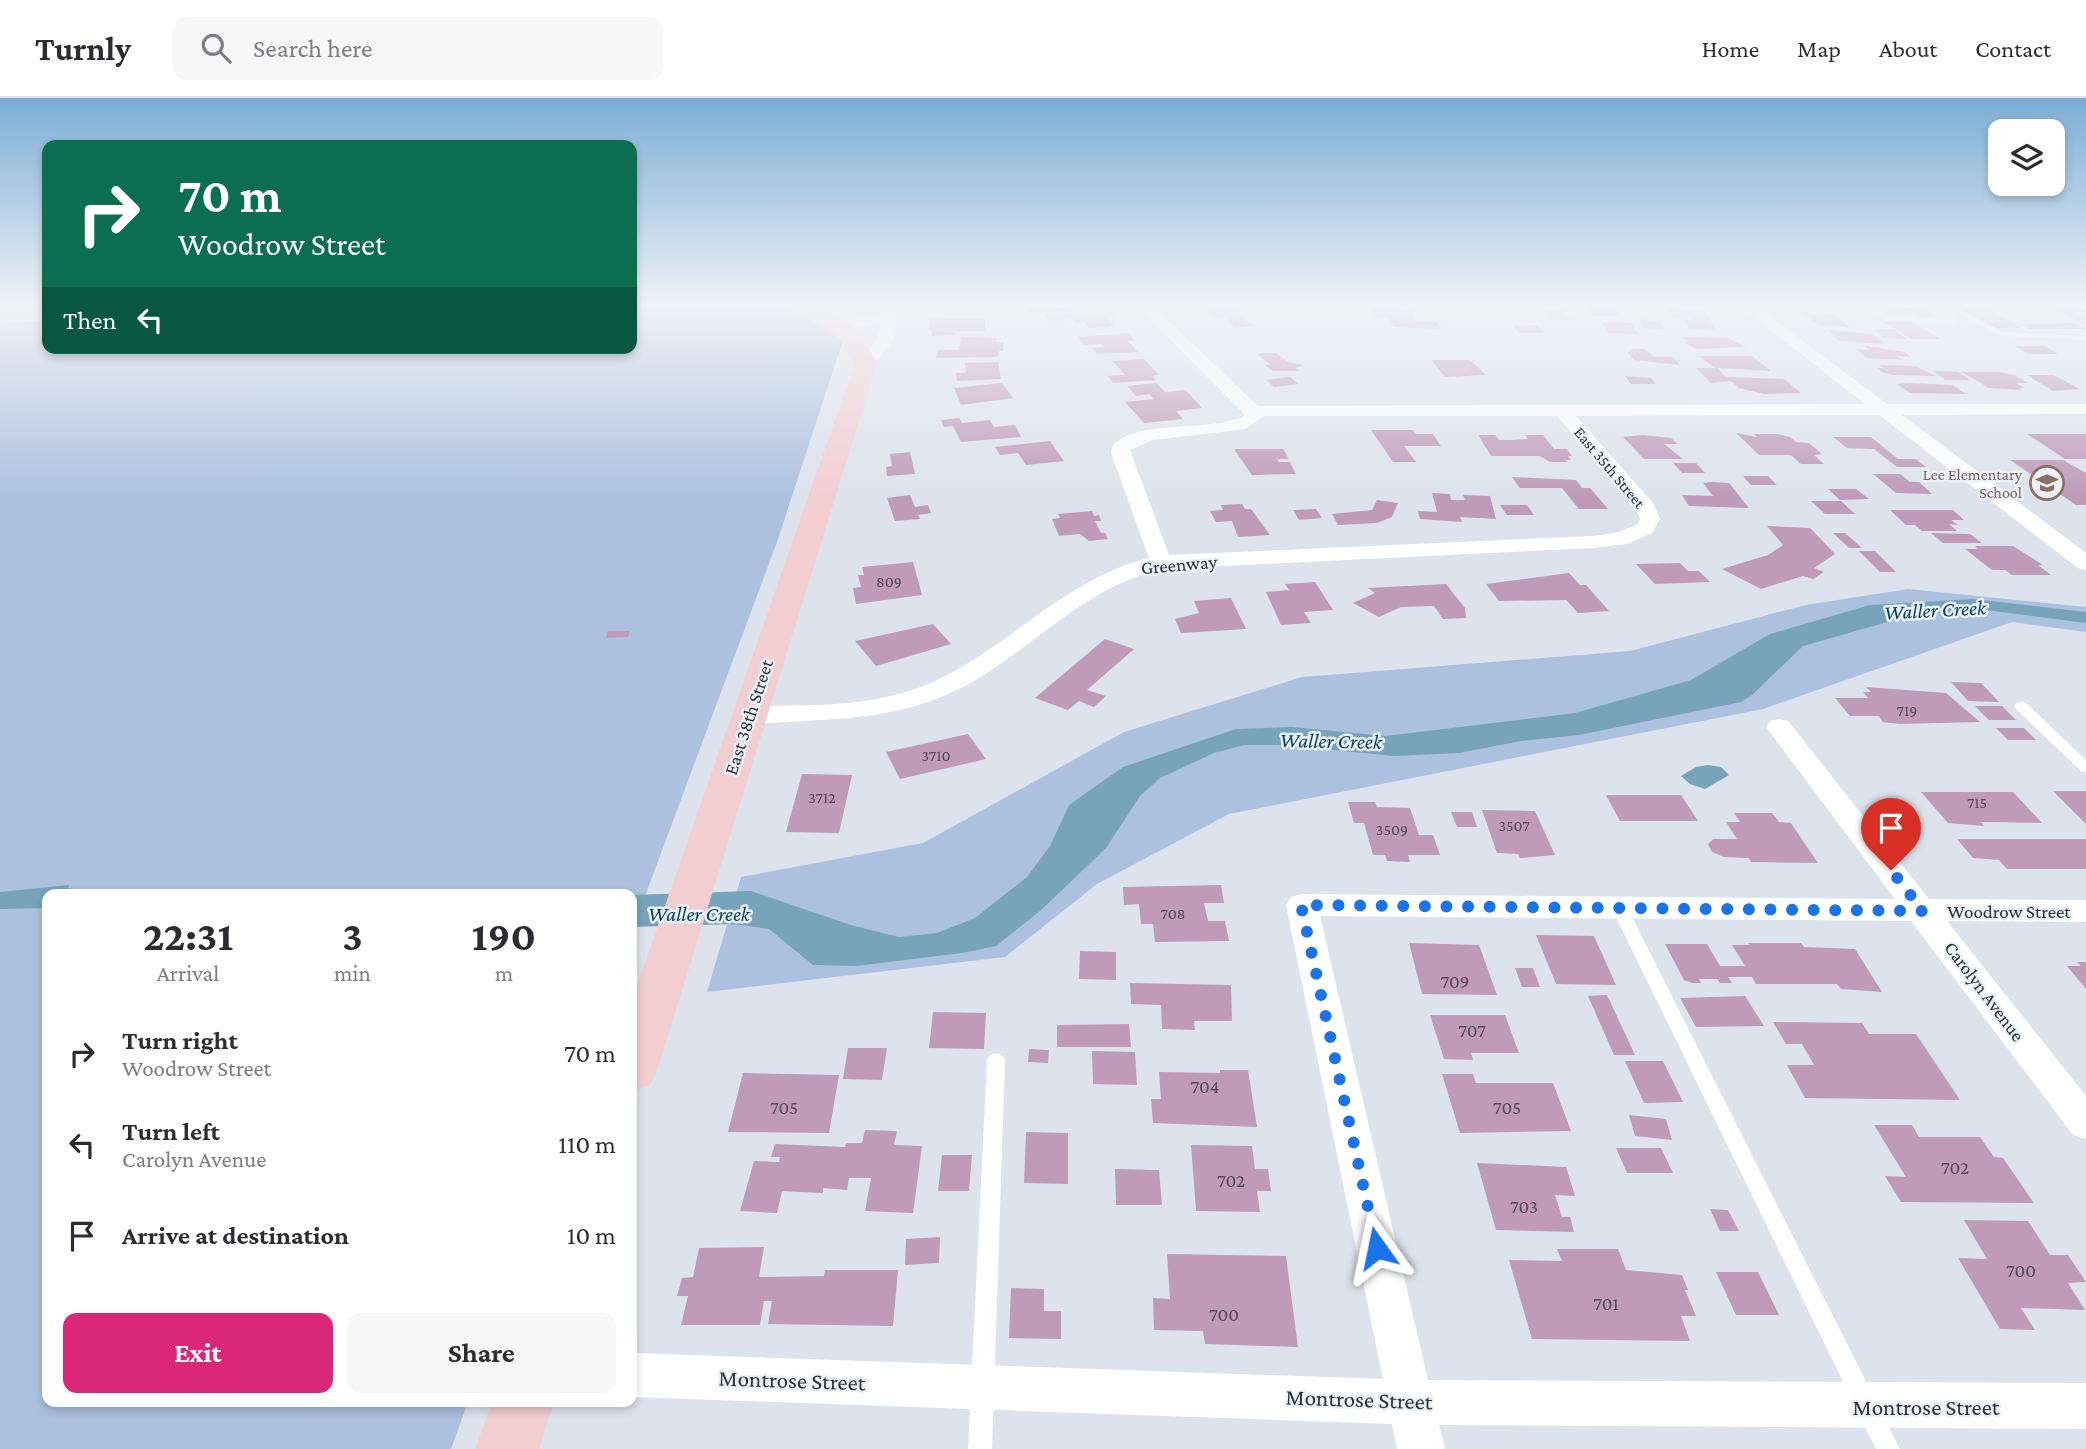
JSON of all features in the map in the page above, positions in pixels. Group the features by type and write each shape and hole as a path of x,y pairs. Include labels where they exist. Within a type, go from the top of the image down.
{"street":[{"name":"East 38th Street","path":"637,1056 864,370"},
{"path":"1161,562 1120,453 1121,447 1149,435 1240,425 1254,417 1253,411 1210,370"},
{"path":"1830,370 2086,563"},
{"name":"East 35th Street","path":"1560,409 1643,503 1650,519 1645,528"},
{"path":"1253,411 2086,409"},
{"name":"Greenway","path":"749,714 867,709 935,690 965,675 1099,581 1118,572 1161,562 1592,542 1619,539 1645,528"},
{"name":"Carolyn Avenue","path":"1779,727 2086,1124"},
{"name":"Woodrow Street","path":"1411,1402 1301,905 2086,911"},
{"name":"Montrose Street","path":"637,1375 1411,1402 1868,1407 2086,1406"},
{"path":"1411,1402 1421,1449"},
{"path":"507,1449 521,1407"}],"lane":[{"path":"2021,706 2086,768"},
{"path":"1619,907 1888,1449"},
{"path":"980,1449 996,1060"}],"shaded area":[{"path":"0,370 833,370 777,542 637,918 637,889 42,889 42,1407 466,1407 451,1449 0,1449"},
{"path":"1908,589 2086,607 2086,632 2012,622 1763,709 1229,814 1097,884 1005,957 707,992 741,877 923,843 1124,732 1302,677 1630,651 1806,605"}],"water":[{"name":"Waller Creek","path":"1973,599 2086,612 2086,623 1987,610 1912,615 1803,646 1752,695 1741,702 1579,735 1521,741 1459,753 1394,756 1283,745 1244,745 1214,753 1160,778 1140,796 1106,848 1040,911 996,946 962,953 856,966 813,965 769,929 734,924 637,927 637,895 751,891 851,925 899,937 937,933 975,918 1027,877 1050,846 1069,805 1123,767 1236,729 1292,727 1386,736 1575,713 1691,680 1770,634 1870,605"},
{"path":"1696,767 1721,767 1729,775 1705,789 1690,784 1681,776"},
{"path":"69,885 68,888 76,889 42,889 42,908 0,909 0,892"}],"building":[{"path":"966,370 999,370 1001,379 957,381 956,373 966,373"},
{"path":"1121,370 1154,370 1159,375 1152,376 1156,380 1113,383 1108,376 1125,375"},
{"path":"1439,370 1481,370 1486,375 1445,377"},
{"path":"1698,370 1720,370 1725,377 1784,379 1801,393 1764,394 1739,388 1731,381 1711,383"},
{"path":"1880,370 1923,370 1936,376 1892,375"},
{"path":"1934,371 1958,372 1970,380 1945,380"},
{"path":"1962,372 1999,372 2014,375 2028,383 2016,383 2024,388 2019,388 2021,390 1989,388"},
{"path":"2027,375 2054,375 2079,389 2053,391"},
{"path":"1625,376 1651,378 1656,384 1631,384"},
{"path":"1290,377 1299,384 1274,387 1266,380"},
{"path":"1002,383 1013,398 961,405 954,388"},
{"path":"1156,383 1165,392 1186,390 1202,408 1176,411 1183,419 1144,423 1125,402 1154,399 1149,394 1136,396 1127,386"},
{"path":"1897,384 1952,385 1966,394 1910,393"},
{"path":"959,418 962,423 990,420 994,427 1015,425 1021,437 961,442 953,426 944,427 941,420"},
{"path":"1371,430 1413,430 1415,434 1433,434 1441,446 1404,446 1416,462 1393,462"},
{"path":"1736,433 1757,437 1754,434 1777,434 1790,437 1796,442 1809,443 1822,454 1814,455 1824,464 1801,464 1791,455 1759,455"},
{"path":"2027,434 2086,434 2086,459 2065,459"},
{"path":"1478,435 1495,435 1499,440 1510,440 1528,439 1525,435 1543,435 1554,449 1567,449 1572,456 1568,456 1571,460 1565,460 1567,462 1550,462 1540,456 1491,456"},
{"path":"1643,435 1671,438 1678,444 1664,444 1683,459 1644,459 1623,437"},
{"path":"1833,437 1871,437 1898,459 1916,459 1926,467 1897,467 1874,449 1847,448"},
{"path":"1050,441 1064,461 1026,465 1018,453 1000,455 995,447"},
{"path":"1234,449 1283,449 1289,459 1277,459 1279,462 1290,462 1296,474 1252,475"},
{"path":"910,452 915,474 887,476 886,467 892,466 890,454"},
{"path":"2010,460 2063,460 2086,473 2086,505 2076,505"},
{"path":"1673,463 1696,463 1705,473 1682,473"},
{"path":"1873,474 1900,474 1910,482 1919,482 1932,494 1896,493"},
{"path":"1743,476 1768,476 1777,485 1751,485"},
{"path":"1512,477 1576,480 1582,488 1590,488 1608,509 1579,509 1562,488 1520,488"},
{"path":"1703,483 1729,483 1749,508 1689,506 1682,495 1713,496"},
{"path":"1828,489 1856,489 1869,499 1840,500"},
{"path":"1432,493 1450,494 1451,500 1465,500 1463,495 1490,496 1496,519 1460,517 1462,522 1420,519 1418,511 1437,512"},
{"path":"910,495 915,507 928,505 931,513 918,515 920,519 895,521 887,498"},
{"path":"1377,500 1398,503 1392,517 1377,523 1338,525 1332,514 1372,510"},
{"path":"1811,501 1841,501 1855,514 1825,514"},
{"path":"1242,504 1245,509 1251,509 1270,535 1238,537 1232,521 1216,522 1210,511 1223,510 1221,505"},
{"path":"1500,505 1527,505 1534,515 1507,515"},
{"path":"1316,509 1322,518 1299,520 1293,510"},
{"path":"1890,510 1953,510 1964,520 1951,520 1958,525 1949,524 1957,531 1922,531 1915,525 1906,525"},
{"path":"1092,511 1094,516 1099,515 1101,521 1095,521 1101,533 1105,533 1108,539 1089,541 1080,534 1059,536 1052,519 1060,518 1058,514"},
{"path":"1767,526 1810,528 1835,554 1814,568 1824,572 1813,579 1803,576 1761,589 1722,569 1768,555 1783,545"},
{"path":"1833,533 1845,533 1862,548 1849,548"},
{"path":"1931,533 1970,534 1982,543 1943,543"},
{"path":"1975,546 2013,546 2043,565 2038,565 2051,575 2012,575 2005,570 1992,570 1965,549 1978,549"},
{"path":"1859,551 1875,551 1896,572 1880,572"},
{"path":"913,562 922,595 856,604 853,588 861,587 858,575 864,575 862,567"},
{"path":"1680,563 1688,571 1699,571 1710,582 1655,584 1636,564"},
{"path":"1569,573 1580,585 1586,585 1609,611 1578,613 1566,600 1499,601 1486,584"},
{"path":"1315,582 1333,610 1304,612 1311,623 1281,625 1266,592 1289,590 1285,584"},
{"path":"1446,584 1465,608 1466,618 1443,619 1434,606 1401,607 1379,617 1353,603 1375,593 1368,588"},
{"path":"1231,598 1246,629 1181,633 1175,619 1199,613 1194,601"},
{"path":"933,624 951,644 876,666 855,641"},
{"path":"608,631 630,631 628,637 606,638"},
{"path":"1105,639 1134,649 1087,690 1106,696 1094,707 1079,701 1068,710 1035,698"},
{"path":"1951,682 1981,683 1999,702 1968,701"},
{"path":"1866,687 1946,693 1980,722 1899,724 1883,722 1879,716 1850,716 1835,698 1868,698 1863,692 1871,692"},
{"path":"1975,706 2002,706 2016,720 1989,720"},
{"path":"1996,728 2024,728 2036,740 2008,740"},
{"path":"968,734 986,759 900,779 886,752"},
{"path":"802,774 852,775 839,833 786,832"},
{"path":"2053,791 2086,791 2086,824"},
{"path":"1921,792 2013,792 2042,823 1981,822 1984,826 1948,823"},
{"path":"1606,795 1681,795 1698,821 1620,821"},
{"path":"1348,802 1375,802 1377,807 1410,808 1419,835 1433,835 1440,855 1408,855 1410,862 1387,861 1385,855 1373,855 1364,823 1354,823"},
{"path":"1482,810 1535,811 1555,855 1520,858 1518,854 1497,853"},
{"path":"1451,812 1472,812 1477,827 1457,827"},
{"path":"1734,813 1772,813 1779,822 1791,823 1818,863 1751,862 1749,858 1724,857 1712,852 1708,844 1713,839 1737,839 1726,822 1740,822"},
{"path":"1957,839 2086,839 2086,869 2007,869 1999,860 1973,858"},
{"path":"1221,885 1224,903 1204,903 1208,921 1225,921 1229,941 1155,942 1153,924 1141,924 1139,904 1124,905 1123,887"},
{"path":"1536,935 1594,936 1616,985 1556,984"},
{"path":"1409,943 1479,945 1497,995 1422,994"},
{"path":"1748,943 1801,943 1804,947 1855,949 1882,992 1841,989 1837,984 1756,984 1752,977 1728,977 1732,983 1720,983 1717,979 1699,979 1701,983 1692,983 1684,980 1665,944 1707,944 1720,966 1745,966 1732,945 1750,945"},
{"path":"1080,951 1116,952 1116,980 1079,979"},
{"path":"2077,962 2086,962 2086,989 2067,966 2081,966"},
{"path":"1515,968 1533,968 1540,987 1522,987"},
{"path":"1130,983 1231,985 1232,1021 1194,1021 1195,1030 1162,1029 1161,1005 1131,1004"},
{"path":"1607,995 1635,1055 1614,1055 1588,996"},
{"path":"1745,996 1764,1026 1696,1027 1680,998"},
{"path":"933,1012 986,1013 984,1049 929,1048"},
{"path":"1430,1015 1505,1015 1519,1053 1471,1053 1473,1060 1444,1059"},
{"path":"1773,1022 1862,1023 1869,1034 1916,1034 1960,1100 1805,1098 1787,1065 1814,1065 1802,1044 1786,1044"},
{"path":"1129,1024 1131,1047 1057,1047 1057,1025"},
{"path":"848,1048 887,1048 882,1080 843,1079"},
{"path":"1029,1049 1049,1050 1048,1063 1028,1062"},
{"path":"1092,1051 1135,1052 1137,1085 1093,1084"},
{"path":"1625,1061 1663,1061 1683,1102 1644,1103"},
{"path":"1220,1070 1248,1070 1257,1127 1153,1123 1151,1099 1161,1099 1159,1072 1220,1073"},
{"path":"743,1073 839,1075 829,1133 728,1132"},
{"path":"1442,1074 1473,1074 1476,1083 1553,1083 1571,1131 1460,1133"},
{"path":"1629,1115 1666,1119 1672,1140 1635,1136"},
{"path":"1874,1125 1912,1125 1919,1137 1980,1137 1994,1157 2003,1158 2034,1203 1901,1202 1885,1176 1906,1177"},
{"path":"865,1130 897,1131 894,1145 922,1146 913,1213 865,1211 871,1178 849,1178 847,1190 823,1188 823,1193 782,1191 777,1213 740,1211 754,1161 779,1162 780,1157 771,1157 775,1144 845,1147 846,1143 862,1143"},
{"path":"1026,1132 1068,1133 1068,1184 1024,1183"},
{"path":"1191,1145 1252,1146 1255,1169 1268,1169 1271,1191 1257,1191 1260,1212 1196,1211"},
{"path":"1616,1148 1661,1148 1673,1173 1627,1173"},
{"path":"942,1155 972,1155 969,1191 938,1191"},
{"path":"1477,1163 1566,1167 1575,1196 1555,1195 1562,1217 1570,1217 1574,1232 1496,1230"},
{"path":"1115,1169 1159,1170 1162,1205 1116,1205"},
{"path":"1710,1209 1728,1210 1739,1231 1720,1231"},
{"path":"1964,1220 2028,1221 2050,1255 2068,1255 2086,1282 2068,1283 2085,1310 2021,1308 2035,1330 2000,1329 1958,1258 1987,1259"},
{"path":"940,1237 939,1263 905,1265 906,1239"},
{"path":"764,1247 759,1277 824,1276 825,1270 898,1270 893,1326 768,1324 772,1301 764,1301 760,1325 681,1325 688,1296 677,1296 682,1278 693,1277 699,1248"},
{"path":"1557,1249 1618,1249 1626,1270 1682,1275 1696,1316 1681,1316 1690,1341 1532,1339 1509,1260 1562,1261"},
{"path":"1167,1254 1286,1256 1298,1347 1205,1344 1203,1331 1154,1330 1153,1298 1170,1299"},
{"path":"1716,1272 1758,1272 1779,1315 1736,1315"},
{"path":"1011,1288 1044,1289 1044,1311 1061,1311 1061,1339 1009,1338"}],"place":[{"name":"Lee Elementary School","path":"2047,483"}],"route":[{"path":"1377,1248 1301,905 1923,911 1891,870"}]}
